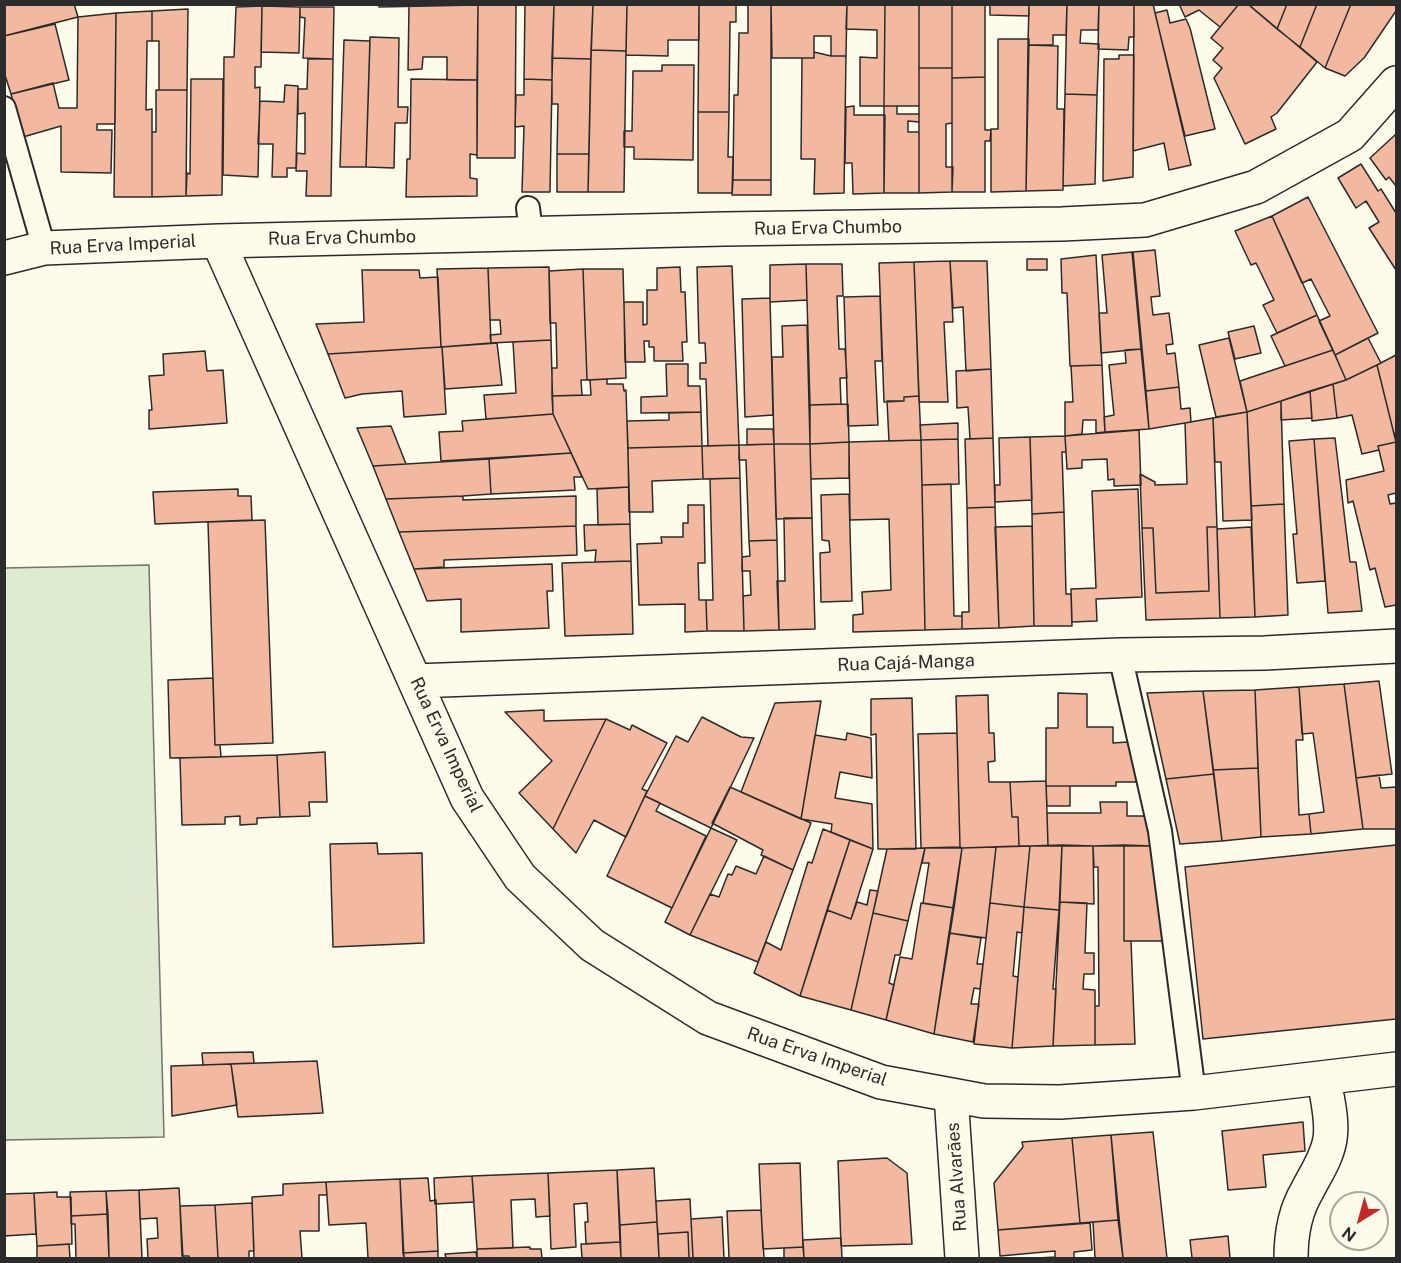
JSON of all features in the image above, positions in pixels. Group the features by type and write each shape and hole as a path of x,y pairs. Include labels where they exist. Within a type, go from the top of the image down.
{"street":[{"name":"Rua Erva Chumbo","path":"218,241 530,220 1062,224 1144,220 1256,187 1350,135 1396,82"},
{"name":"Rua Erva Imperial","path":"4,258 44,248 218,241 467,798 520,877 592,945 708,1018 881,1082 984,1101 1060,1102 1194,1093 1324,1079 1396,1068"},
{"name":"Rua Cajá-Manga","path":"416,681 1120,655 1266,653 1396,646"},
{"path":"1291,1258 1295,1218 1305,1193 1320,1167 1330,1140 1324,1079"},
{"name":"Rua Alvarães","path":"951,1095 962,1258"}],"lane":[{"path":"4,108 44,248"},
{"path":"1120,655 1160,831 1194,1093"}],"green space":[{"path":"149,565 164,1137 5,1140 5,568"}],"building":[{"path":"4,4 74,4 78,17 4,36"},
{"path":"379,4 478,4 478,5 379,7"},
{"path":"525,4 554,5 552,80 524,79"},
{"path":"593,4 627,4 626,51 591,50"},
{"path":"593,4 591,59 552,58 554,5"},
{"path":"627,4 699,4 699,40 668,40 668,56 626,55"},
{"path":"699,4 736,4 736,22 730,22 729,112 698,112"},
{"path":"748,4 771,4 771,180 733,180 734,95 738,95 739,33 748,33"},
{"path":"771,4 847,4 846,56 831,56 831,36 814,36 814,58 772,58"},
{"path":"847,4 885,4 884,106 860,106 860,57 877,58 877,30 846,29"},
{"path":"885,4 919,4 919,106 884,106"},
{"path":"919,4 952,4 952,68 919,68"},
{"path":"952,4 985,4 985,77 952,78"},
{"path":"990,4 1029,4 1029,16 990,15"},
{"path":"1029,4 1067,4 1066,35 1053,35 1053,45 1028,45"},
{"path":"1067,4 1099,4 1098,30 1081,30 1080,43 1099,44 1097,95 1065,94"},
{"path":"1099,4 1134,4 1134,37 1129,37 1128,50 1098,49"},
{"path":"1134,4 1153,4 1191,165 1169,170 1164,143 1133,151"},
{"path":"1179,4 1239,4 1220,27 1199,10 1185,17"},
{"path":"1239,4 1248,4 1317,62 1277,113 1271,117 1276,129 1245,144 1214,78 1222,68 1213,60 1223,48 1211,38"},
{"path":"1250,4 1287,4 1277,29"},
{"path":"1287,4 1317,4 1300,47 1277,29"},
{"path":"1317,4 1351,4 1325,68 1300,47"},
{"path":"1351,4 1396,4 1396,11 1364,58 1345,76 1325,68"},
{"path":"478,5 516,5 515,158 477,158"},
{"path":"478,5 477,80 447,80 447,57 423,57 422,69 408,70 409,6"},
{"path":"262,6 300,7 299,53 261,52"},
{"path":"262,6 261,67 255,67 255,88 260,87 258,177 223,175 224,57 234,57 236,7"},
{"path":"300,7 334,7 333,59 303,58 305,18 300,17"},
{"path":"188,9 187,90 159,90 159,41 152,41 152,11"},
{"path":"1167,10 1170,23 1186,19 1190,28 1215,129 1185,136 1155,13"},
{"path":"152,11 152,41 147,41 146,110 152,109 152,197 114,197 116,13"},
{"path":"116,13 115,124 97,124 97,130 112,130 111,173 61,172 61,126 23,137 11,94 53,83 59,108 77,108 78,17"},
{"path":"55,24 69,80 11,94 4,72 4,36"},
{"path":"370,37 399,38 398,107 408,107 407,123 395,123 394,168 366,167"},
{"path":"998,39 1029,39 1026,191 991,192 991,129 998,129"},
{"path":"344,40 370,41 366,167 340,167"},
{"path":"1028,45 1058,46 1057,109 1064,109 1063,190 1026,191"},
{"path":"591,50 626,51 624,192 588,192"},
{"path":"814,52 831,56 846,56 844,193 814,194 815,159 801,159 802,58 814,58"},
{"path":"1119,55 1134,55 1133,177 1103,181 1104,59 1119,59"},
{"path":"552,58 591,59 589,154 557,154 558,104 552,104"},
{"path":"308,59 333,59 331,196 306,196 307,171 296,171 297,153 305,154 305,113 298,114 298,89 307,89"},
{"path":"662,65 694,65 693,160 634,159 634,147 624,147 624,131 632,131 633,71 662,71"},
{"path":"919,68 952,68 952,123 946,124 946,167 953,167 952,192 919,193"},
{"path":"985,77 985,130 991,130 990,141 985,141 985,192 952,192 952,78"},
{"path":"191,79 223,79 222,195 186,196 187,173 190,174"},
{"path":"411,79 477,80 477,155 470,154 470,178 477,179 477,196 406,197 407,159 410,159"},
{"path":"524,79 552,80 550,192 522,192 524,126 515,127 516,95 524,95"},
{"path":"285,85 298,86 296,168 287,168 287,177 272,177 273,144 258,144 260,101 284,102"},
{"path":"156,90 187,90 186,196 152,197 152,132 156,132"},
{"path":"1065,94 1097,95 1095,184 1063,186"},
{"path":"854,106 854,115 885,115 884,193 853,194 852,163 845,163 846,107"},
{"path":"884,106 897,106 897,114 919,114 919,122 908,121 908,132 919,132 919,193 884,193"},
{"path":"698,112 729,112 728,157 733,157 732,193 698,193"},
{"path":"1395,135 1396,186 1389,177 1386,180 1370,158"},
{"path":"557,154 589,154 588,192 557,192"},
{"path":"1361,164 1378,191 1381,189 1396,213 1396,270 1369,228 1379,222 1366,201 1356,208 1338,178"},
{"path":"733,180 771,180 771,195 732,195"},
{"path":"1308,197 1378,333 1335,355 1319,321 1330,316 1311,279 1302,283 1272,216"},
{"path":"1272,216 1317,315 1277,333 1263,305 1274,300 1256,263 1251,265 1235,231"},
{"path":"1155,250 1160,296 1151,297 1153,315 1169,313 1173,344 1166,345 1167,354 1175,353 1179,387 1146,391 1133,252"},
{"path":"1132,252 1141,349 1101,353 1099,313 1107,313 1102,255"},
{"path":"1096,255 1102,365 1070,366 1067,293 1062,293 1061,259"},
{"path":"1027,259 1047,259 1047,270 1027,270"},
{"path":"950,261 953,322 944,322 948,402 919,402 914,262"},
{"path":"950,261 987,261 991,369 966,371 963,307 953,308"},
{"path":"914,262 919,396 904,397 904,401 884,402 879,263"},
{"path":"806,264 807,300 770,302 770,265"},
{"path":"806,264 842,264 843,296 837,296 839,349 845,349 847,378 840,378 841,404 810,405"},
{"path":"732,266 739,445 708,446 706,379 700,379 700,363 706,363 705,343 699,343 697,267"},
{"path":"549,267 551,340 491,343 490,335 501,334 500,320 490,320 488,268"},
{"path":"680,267 681,292 685,292 687,342 682,342 683,361 654,361 654,347 649,347 649,341 644,341 645,362 625,362 624,302 643,302 643,325 647,324 647,290 657,290 657,268"},
{"path":"488,268 491,343 441,347 437,269"},
{"path":"583,269 587,380 581,380 582,395 552,396 552,368 557,368 556,323 550,323 549,271"},
{"path":"583,269 623,269 626,378 587,380"},
{"path":"362,270 419,270 420,278 438,277 441,347 328,354 316,324 364,322"},
{"path":"880,296 882,361 875,361 878,425 848,426 844,297"},
{"path":"770,298 773,415 745,417 742,299"},
{"path":"1317,315 1333,350 1285,366 1271,336"},
{"path":"807,325 810,444 774,444 772,357 783,357 782,326"},
{"path":"1254,326 1261,353 1235,359 1228,332"},
{"path":"1229,338 1247,412 1216,417 1199,345"},
{"path":"1368,338 1381,363 1346,380 1335,355"},
{"path":"551,340 553,414 486,419 484,395 516,393 513,342"},
{"path":"497,343 502,385 445,389 442,347"},
{"path":"442,347 446,414 404,417 402,391 362,394 345,398 328,354"},
{"path":"1141,349 1149,429 1105,432 1104,417 1114,415 1109,365 1126,363 1125,350"},
{"path":"1333,350 1346,380 1247,412 1240,381"},
{"path":"205,351 207,371 223,370 227,423 149,429 149,410 152,410 149,376 164,375 163,354"},
{"path":"1396,355 1396,433 1394,434 1377,365"},
{"path":"666,364 688,364 688,386 700,386 701,412 641,413 641,397 667,396"},
{"path":"1102,365 1105,432 1096,433 1096,420 1083,420 1082,434 1065,436 1065,402 1073,402 1071,366"},
{"path":"1377,365 1396,442 1378,446 1379,450 1362,454 1352,415 1337,418 1333,384"},
{"path":"991,369 993,438 970,439 968,407 957,408 956,371"},
{"path":"607,379 607,384 623,384 624,391 626,390 629,487 588,489 553,414 552,396 591,395 590,380"},
{"path":"1333,384 1337,418 1312,421 1310,391"},
{"path":"1179,387 1181,409 1190,408 1191,422 1149,429 1146,391"},
{"path":"1310,391 1312,418 1281,420 1281,401"},
{"path":"919,396 921,440 889,441 887,401 904,401 904,397"},
{"path":"1281,401 1284,504 1251,506 1247,412"},
{"path":"848,404 849,442 810,444 810,405"},
{"path":"701,412 702,446 628,448 627,421 669,420 669,413"},
{"path":"1247,412 1252,520 1223,521 1221,462 1215,462 1213,418"},
{"path":"553,414 571,453 441,461 439,432 463,431 462,421"},
{"path":"1213,418 1217,527 1207,527 1209,591 1156,593 1153,528 1142,528 1140,474 1155,482 1155,485 1187,484 1185,423"},
{"path":"958,423 958,439 921,440 920,425"},
{"path":"391,426 406,464 373,466 357,428"},
{"path":"747,429 773,429 774,444 747,445"},
{"path":"1139,430 1141,485 1114,486 1114,479 1108,480 1107,459 1082,460 1082,468 1067,469 1065,436"},
{"path":"1065,436 1066,452 1062,452 1064,512 1032,514 1030,437"},
{"path":"1030,437 1032,500 995,502 995,485 1000,485 999,438"},
{"path":"993,438 995,507 967,508 965,439"},
{"path":"1335,438 1350,562 1356,562 1362,611 1328,613 1314,439"},
{"path":"958,439 959,484 922,485 921,440"},
{"path":"1314,439 1325,581 1297,583 1293,534 1297,534 1289,441"},
{"path":"921,440 925,630 853,632 853,615 863,614 862,592 891,590 889,519 850,520 849,442"},
{"path":"849,442 849,478 811,479 810,444"},
{"path":"1396,442 1396,493 1388,495 1390,504 1396,503 1396,605 1385,607 1375,568 1370,570 1353,501 1348,503 1346,480 1384,471 1378,446"},
{"path":"774,444 810,444 812,518 776,519"},
{"path":"774,444 777,540 749,541 746,460 739,460 739,445"},
{"path":"739,445 740,478 703,479 702,446"},
{"path":"702,446 703,479 652,481 653,512 629,512 628,448"},
{"path":"571,453 582,477 574,477 575,490 491,494 489,459"},
{"path":"489,459 491,494 463,496 386,499 373,466"},
{"path":"740,478 744,631 707,631 706,600 713,600 710,479"},
{"path":"951,484 954,616 962,616 962,629 925,630 922,485"},
{"path":"629,487 630,524 598,525 597,489"},
{"path":"238,489 238,496 251,496 252,520 155,524 153,492"},
{"path":"1138,489 1142,597 1096,599 1097,621 1072,622 1071,589 1096,588 1092,491"},
{"path":"849,494 852,601 821,602 820,553 830,552 829,541 822,540 821,495"},
{"path":"463,496 463,500 576,496 576,526 399,532 386,499"},
{"path":"1284,504 1288,615 1255,617 1251,506"},
{"path":"688,505 704,505 705,563 698,563 699,600 706,600 707,631 685,632 685,604 639,605 637,544 662,543 661,537 683,537 683,523 688,523"},
{"path":"995,507 999,628 962,629 962,612 969,612 967,508"},
{"path":"1064,512 1066,594 1071,594 1072,626 1034,626 1032,514"},
{"path":"784,518 812,518 815,629 779,630 777,581 785,581"},
{"path":"265,520 273,743 215,745 208,522"},
{"path":"630,524 631,561 595,562 596,550 585,551 584,525"},
{"path":"576,526 577,555 444,560 444,567 414,569 399,532"},
{"path":"1032,526 1034,626 999,628 995,527"},
{"path":"1207,527 1217,527 1220,618 1146,620 1142,528 1153,528 1156,593 1209,591"},
{"path":"1251,527 1255,617 1220,618 1217,529"},
{"path":"777,540 779,630 744,631 743,596 751,595 750,571 742,571 742,557 750,556 749,541"},
{"path":"631,561 633,634 565,636 562,563"},
{"path":"552,564 553,591 547,591 549,628 461,632 461,599 427,601 414,569"},
{"path":"213,678 215,745 220,745 221,757 170,758 168,680"},
{"path":"1379,681 1392,774 1356,778 1344,684"},
{"path":"1344,684 1363,829 1311,834 1309,814 1324,812 1313,733 1302,734 1299,687"},
{"path":"1299,687 1303,740 1296,740 1299,815 1309,814 1311,834 1261,837 1255,690"},
{"path":"1255,690 1258,768 1213,770 1203,691"},
{"path":"1203,691 1214,774 1166,779 1147,693"},
{"path":"1058,693 1087,694 1087,727 1113,727 1113,743 1128,742 1137,782 1116,782 1116,786 1046,786 1046,728 1058,728"},
{"path":"988,695 989,733 994,733 995,761 988,762 989,782 1010,782 1012,817 1018,817 1019,846 962,848 960,847 956,696"},
{"path":"912,698 916,849 878,849 876,734 871,735 871,699"},
{"path":"821,701 801,819 741,792 775,703"},
{"path":"544,710 544,721 606,719 553,829 519,793 552,761 505,712"},
{"path":"702,717 741,737 754,738 711,828 645,796 676,736 688,742"},
{"path":"606,719 630,730 632,725 667,743 642,789 647,791 626,837 594,820 576,853 553,829"},
{"path":"847,733 871,738 872,778 840,772 835,798 872,804 873,849 831,832 832,824 801,819 815,735 846,740"},
{"path":"957,733 960,847 921,848 918,734"},
{"path":"325,752 327,802 309,802 310,816 280,817 277,755"},
{"path":"277,755 280,817 257,818 257,824 240,825 240,816 225,817 225,824 182,825 180,758"},
{"path":"1258,768 1261,837 1222,841 1213,770"},
{"path":"1214,774 1222,841 1180,844 1166,779"},
{"path":"1379,775 1381,788 1396,787 1396,829 1363,829 1356,778"},
{"path":"1046,781 1048,846 1019,846 1018,817 1012,817 1010,782"},
{"path":"1046,786 1070,786 1070,806 1047,806"},
{"path":"730,787 811,823 793,870 761,855 763,850 712,823"},
{"path":"645,796 660,803 656,811 706,836 672,908 607,876"},
{"path":"1100,802 1127,802 1127,816 1145,816 1152,846 1048,846 1047,813 1101,813"},
{"path":"711,828 737,840 690,935 665,922"},
{"path":"823,829 850,840 800,996 754,973 766,942 781,950 808,862 812,863"},
{"path":"850,840 873,849 851,919 827,910"},
{"path":"377,843 378,854 422,853 424,943 333,947 330,844"},
{"path":"1062,845 1059,910 1024,907 1030,846"},
{"path":"1062,845 1093,846 1094,904 1060,902"},
{"path":"1124,845 1124,941 1131,941 1135,1044 1095,1045 1095,1006 1099,1006 1098,867 1094,867 1093,846"},
{"path":"1124,845 1152,846 1163,941 1124,941"},
{"path":"1396,845 1396,1019 1203,1039 1185,867"},
{"path":"1030,846 1024,907 990,903 996,847"},
{"path":"996,847 986,938 949,933 962,848"},
{"path":"925,848 962,848 954,908 923,903 929,863 922,863"},
{"path":"925,848 908,921 873,913 887,849"},
{"path":"764,856 793,870 758,962 690,935 710,894 719,897 728,874 732,875 736,866 756,874"},
{"path":"870,890 878,891 851,1010 800,996 827,910 851,919 857,902 867,905"},
{"path":"1060,902 1087,903 1085,953 1094,953 1094,974 1084,974 1083,989 1095,990 1095,1045 1053,1046"},
{"path":"921,903 954,908 934,1034 886,1020 900,957 912,959"},
{"path":"990,903 1024,907 1022,933 1017,932 1013,976 1018,977 1012,1048 974,1044"},
{"path":"1024,907 1059,910 1053,989 1056,989 1053,1046 1012,1048"},
{"path":"873,913 908,921 900,955 895,955 889,983 894,985 886,1020 851,1010"},
{"path":"949,933 981,938 977,964 983,964 980,989 974,988 971,1004 979,1004 973,1042 934,1034"},
{"path":"253,1052 254,1063 203,1065 202,1053"},
{"path":"317,1061 323,1113 238,1117 231,1064"},
{"path":"231,1064 237,1105 172,1116 171,1066"},
{"path":"1303,1122 1305,1151 1263,1155 1266,1187 1228,1190 1222,1131"},
{"path":"1153,1132 1167,1258 1123,1258 1111,1135"},
{"path":"1111,1135 1118,1220 1080,1223 1072,1138"},
{"path":"1072,1138 1080,1223 998,1230 994,1183 1023,1147 1022,1142"},
{"path":"887,1158 907,1173 912,1244 841,1246 838,1161"},
{"path":"800,1163 803,1247 763,1249 759,1164"},
{"path":"654,1168 657,1222 620,1225 617,1170"},
{"path":"617,1170 620,1242 586,1244 587,1203 574,1204 576,1247 551,1249 548,1173"},
{"path":"548,1173 550,1216 536,1217 535,1199 511,1200 513,1248 477,1249 472,1176"},
{"path":"472,1176 474,1202 435,1204 434,1178"},
{"path":"428,1178 430,1201 436,1200 438,1251 403,1253 400,1179"},
{"path":"400,1179 404,1258 368,1258 366,1223 329,1225 326,1182"},
{"path":"326,1182 327,1195 319,1195 319,1231 300,1231 302,1258 254,1258 252,1197 283,1195 283,1184"},
{"path":"179,1188 183,1258 148,1258 147,1239 158,1238 157,1218 140,1219 139,1190"},
{"path":"139,1190 142,1258 109,1258 106,1191"},
{"path":"106,1191 108,1214 71,1216 70,1192"},
{"path":"57,1192 57,1197 71,1197 72,1244 37,1246 34,1193"},
{"path":"34,1193 36,1234 4,1236 4,1194"},
{"path":"690,1199 693,1258 689,1258 688,1232 658,1234 657,1222 656,1201"},
{"path":"252,1203 254,1251 249,1251 249,1258 218,1258 215,1205"},
{"path":"215,1205 218,1258 182,1256 180,1206"},
{"path":"761,1210 764,1258 729,1258 727,1211"},
{"path":"108,1214 109,1258 76,1258 75,1224 71,1224 71,1216"},
{"path":"722,1217 724,1258 693,1258 691,1219"},
{"path":"1118,1220 1123,1258 1095,1258 1093,1222"},
{"path":"657,1222 659,1258 621,1258 620,1225"},
{"path":"1090,1223 1092,1250 1074,1252 1074,1258 1038,1258 1055,1257 1055,1251 1000,1256 998,1230"},
{"path":"688,1232 689,1258 659,1258 658,1234"},
{"path":"1228,1236 1230,1258 1192,1258 1190,1240"},
{"path":"841,1238 842,1258 804,1258 803,1240"},
{"path":"620,1242 621,1258 582,1258 581,1244"},
{"path":"69,1244 70,1258 37,1258 37,1246"},
{"path":"530,1247 530,1249 541,1249 542,1258 477,1258 477,1249"},
{"path":"803,1247 804,1258 784,1258 784,1248"},
{"path":"438,1251 438,1258 404,1258 403,1253"},
{"path":"476,1252 477,1258 446,1258 445,1254"}]}
